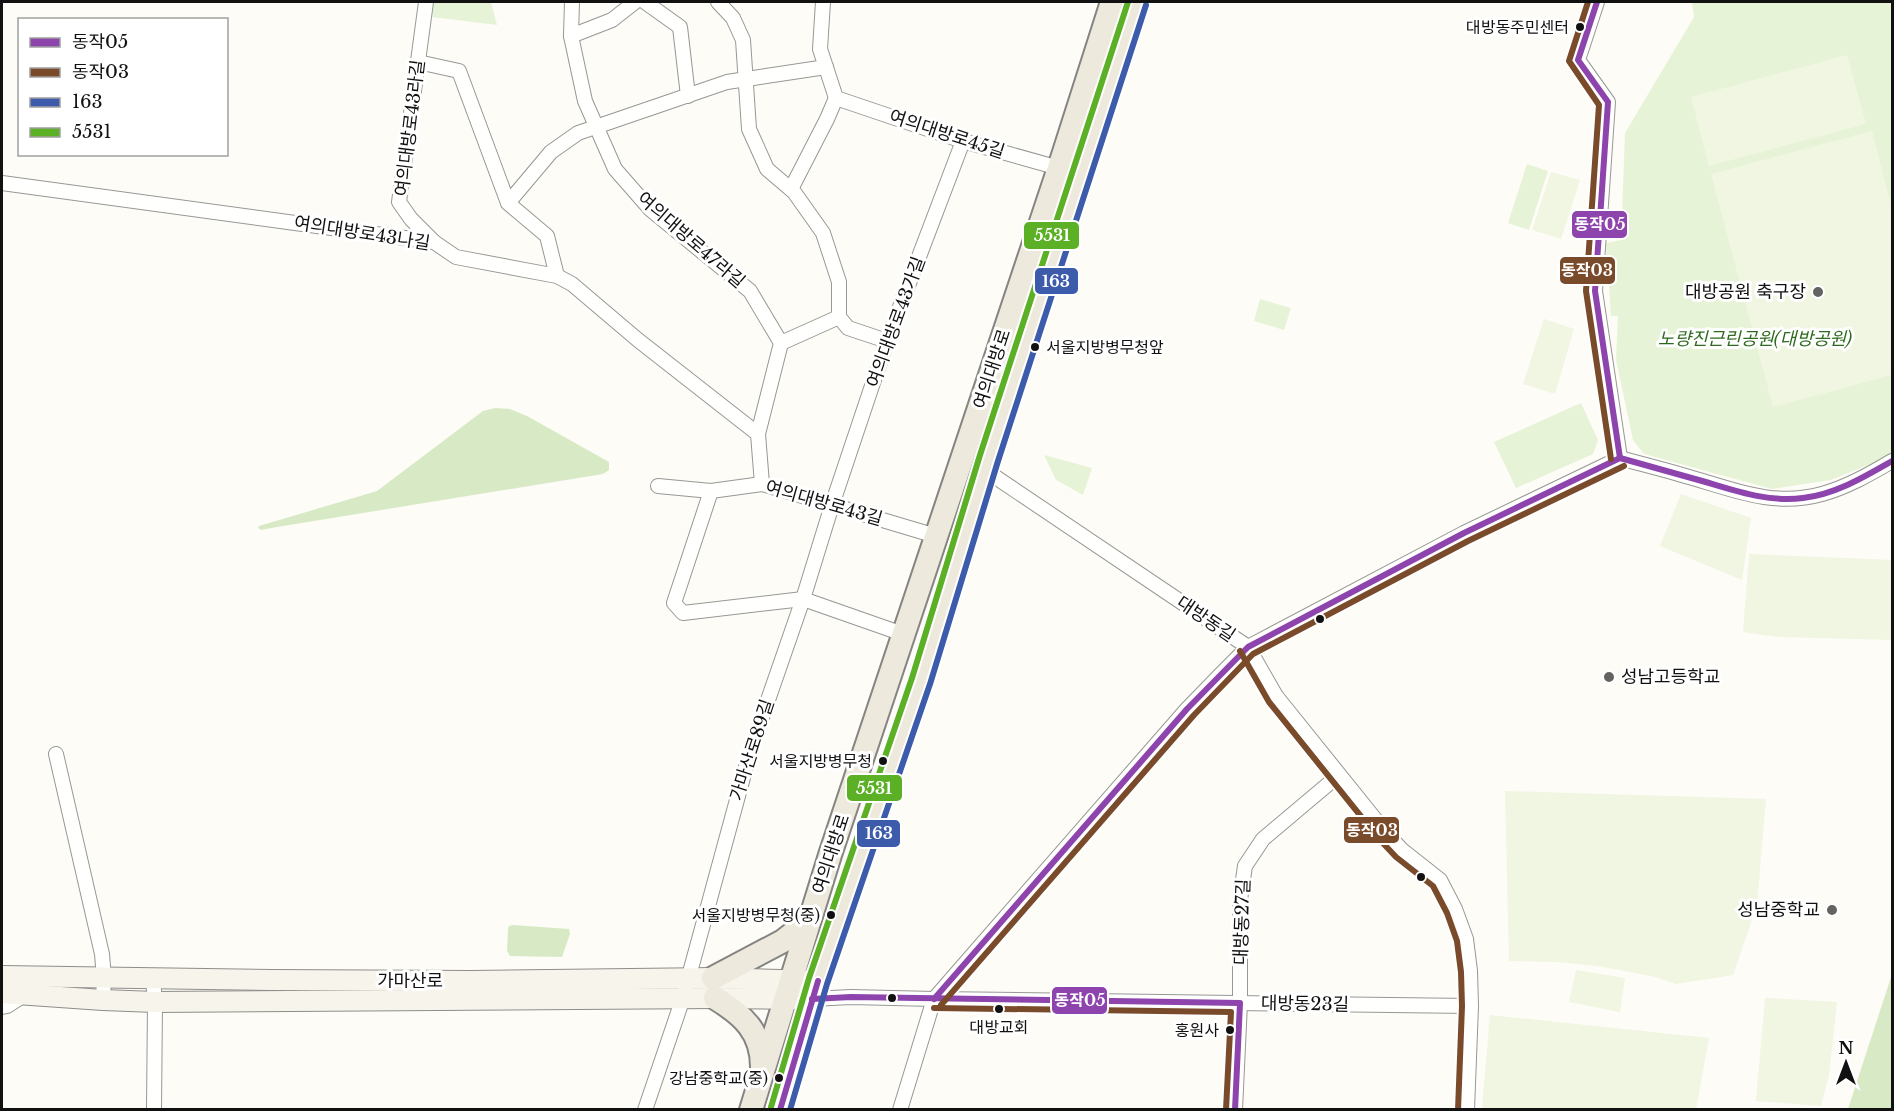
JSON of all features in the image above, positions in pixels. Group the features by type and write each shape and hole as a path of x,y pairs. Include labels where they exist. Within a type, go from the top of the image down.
{"main road":[{"name":"여의대방로","path":"752,1110 811,915 1112,2"},
{"name":"여의대방로","path":"780,1110 815,990 921,681 985,470 1137,2"},
{"path":"960,464 985,470"},
{"path":"936,536 962,543"},
{"path":"762,1078 759,1041 752,1029 714,988 783,941 811,915"},
{"name":"가마산로","path":"2,976 479,981 685,988"},
{"name":"가마산로","path":"2,993 155,1002 685,988 815,990"}],"street":[{"name":"여의대방로43라길","path":"426,2 399,202 411,219 434,242"},
{"name":"여의대방로47라길","path":"572,2 571,36 585,101 615,170 650,209 750,291 781,343"},
{"path":"571,36 612,20 635,2"},
{"path":"645,2 680,27 688,96"},
{"path":"718,2 733,18 743,40 749,129 767,169 791,189 823,234 839,282 839,317 848,328 887,341"},
{"path":"791,189 836,98 820,49 823,2"},
{"path":"1597,2 1578,60 1608,102 1595,291 1620,458"},
{"path":"418,62 459,71 508,203 547,236 557,276"},
{"path":"508,203 551,152 578,133 727,82 826,67"},
{"name":"여의대방로45길","path":"836,98 963,141 1059,168"},
{"name":"여의대방로43가길","path":"832,505 887,341 963,141"},
{"name":"여의대방로43나길","path":"2,183 434,242 456,257 557,276 572,284 638,340 758,434"},
{"path":"762,484 758,434 781,343 839,317"},
{"path":"900,1110 934,999 1187,710 1248,647 1464,533 1620,458 1756,497 1779,500 1821,494 1854,482 1893,461"},
{"name":"대방동길","path":"985,470 1248,647 1276,696 1387,834 1402,850 1440,880 1455,909 1466,939 1470,971 1467,1110"},
{"name":"여의대방로43길","path":"657,486 711,491 762,484 936,536"},
{"path":"711,491 674,603 683,613 802,599 903,634"},
{"name":"가마산로89길","path":"645,1110 685,988 745,767 832,505"},
{"path":"56,754 102,954 103,1000"},
{"name":"대방동27길","path":"1235,1110 1240,1003 1240,900 1245,866 1263,839 1340,775"},
{"path":"153,979 155,1002 154,1110"},
{"name":"대방동23길","path":"815,990 851,997 1471,1006"},
{"path":"2,1007 8,1006 24,995"}],"green space":[{"path":"434,2 491,2 497,25 432,17"},
{"name":"노량진근린공원(대방공원)","path":"1692,2 1892,2 1892,455 1831,480 1772,489 1644,454 1633,440 1616,360 1618,316 1611,316 1606,243 1621,240 1625,133 1694,17"},
{"path":"1847,55 1866,124 1709,166 1691,97"},
{"name":"대방공원 축구장","path":"1872,131 1892,209 1892,375 1773,407 1711,174"},
{"path":"1527,164 1548,171 1529,230 1508,223"},
{"path":"1551,172 1580,180 1561,239 1532,230"},
{"path":"1260,299 1291,308 1284,330 1254,321"},
{"path":"1544,319 1574,329 1555,394 1523,384"},
{"path":"1581,403 1598,440 1593,454 1516,488 1494,442"},
{"path":"495,408 510,409 527,416 609,462 609,470 603,474 261,530 258,528 377,491 483,411"},
{"path":"1044,455 1092,468 1083,495 1056,480"},
{"path":"1681,494 1751,518 1742,580 1660,546"},
{"path":"1749,554 1892,560 1892,640 1778,637 1743,632"},
{"path":"1505,791 1766,799 1757,905 1733,975 1676,984 1656,977 1598,966 1509,961"},
{"path":"513,925 569,929 570,934 562,957 510,956 507,951 508,929"},
{"path":"1576,970 1625,978 1620,1012 1569,1002"},
{"path":"1892,974 1892,1109 1848,1109"},
{"path":"1765,998 1837,1002 1829,1075 1821,1106 1756,1101"},
{"path":"1490,1015 1709,1038 1696,1109 1482,1109"}],"transit line":[{"name":"5531","path":"771,1107 809,978 912,678 980,455 1128,2"},
{"name":"동작03","path":"1588,2 1569,61 1599,105 1586,291 1611,459"},
{"name":"동작05","path":"1597,2 1578,60 1608,102 1595,291 1620,458"},
{"name":"163","path":"790,1110 827,984 930,684 998,461 1146,5"},
{"name":"동작05","path":"934,999 1187,709 1248,647 1464,533 1620,458 1749,494 1776,499 1803,498 1827,493 1860,479 1892,461"},
{"name":"동작03","path":"941,1005 1194,715 1253,654 1468,541 1624,466"},
{"name":"동작03","path":"1240,651 1269,702 1380,840 1396,857 1433,886 1447,913 1457,941 1461,972 1458,1110"},
{"name":"동작05","path":"780,1110 818,981"},
{"name":"동작05","path":"812,999 851,997 1240,1003 1235,1110"},
{"name":"동작03","path":"934,1008 1231,1012 1226,1110"}],"place":[{"name":"대방동주민센터","path":"1580,27"},
{"name":"대방공원 축구장","path":"1818,292"},
{"name":"서울지방병무청앞","path":"1035,347"},
{"name":"성남고등학교","path":"1609,677"},
{"name":"서울지방병무청","path":"883,761"},
{"name":"성남중학교","path":"1832,910"},
{"name":"서울지방병무청(중)","path":"831,915"},
{"name":"대방교회","path":"999,1009"},
{"name":"홍원사","path":"1230,1030"},
{"name":"강남중학교(중)","path":"779,1078"}]}
